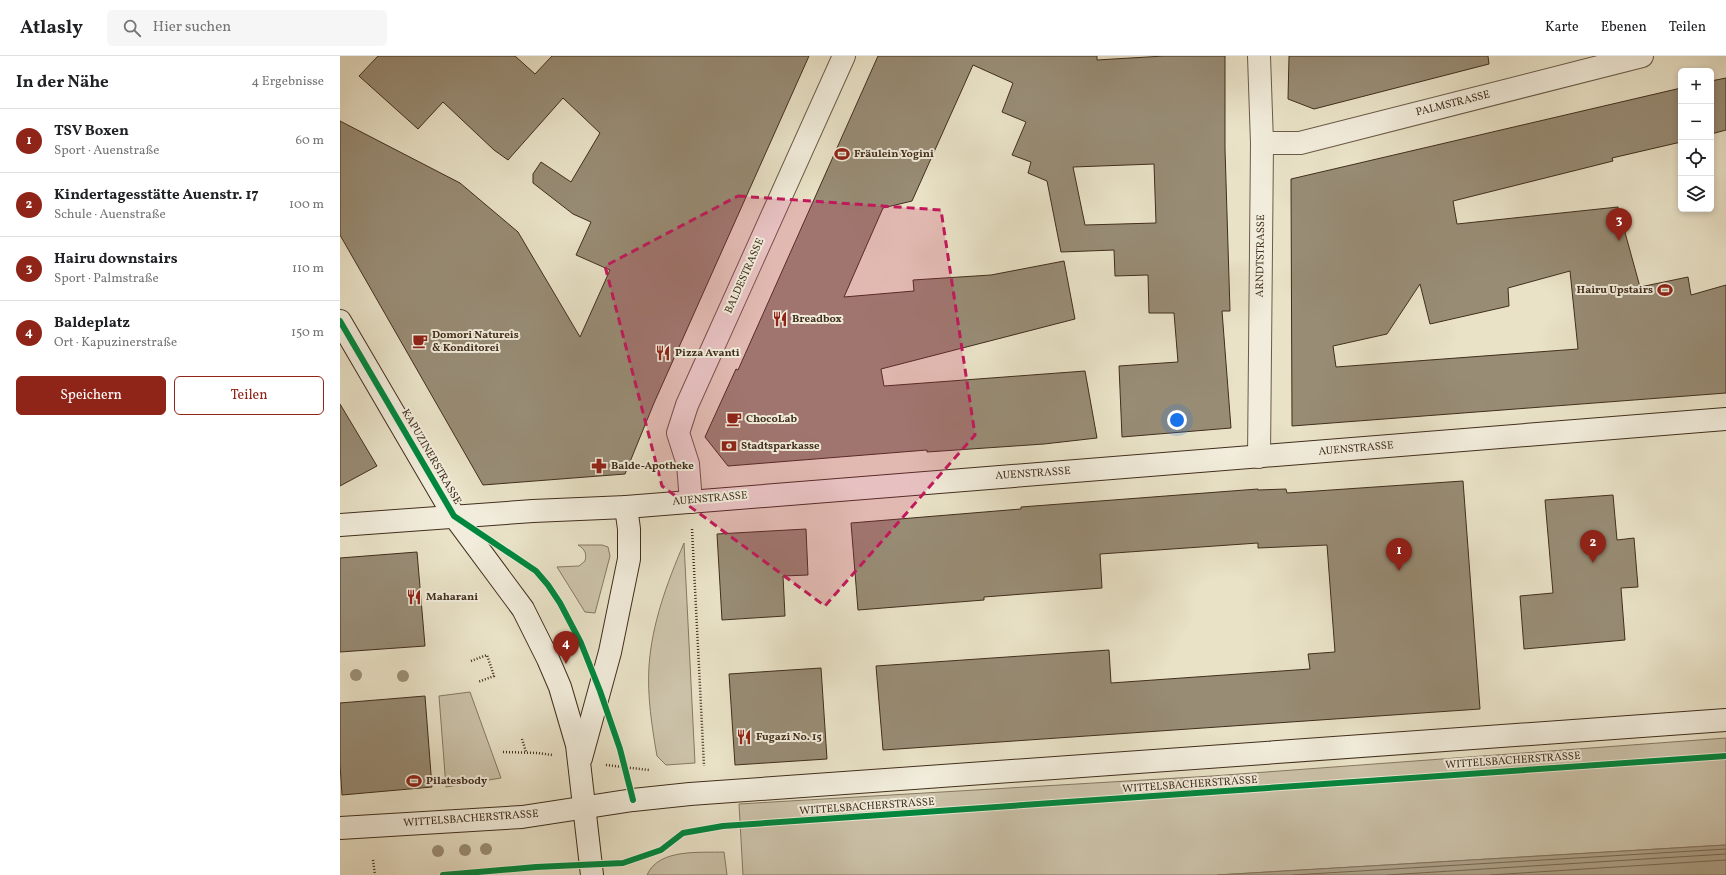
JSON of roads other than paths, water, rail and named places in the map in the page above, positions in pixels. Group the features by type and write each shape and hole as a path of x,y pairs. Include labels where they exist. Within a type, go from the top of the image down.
{"main road":[{"name":"BALDESTRASSE","path":"691,502 688,464 678,433 687,404 844,56"},
{"name":"ARNDTSTRASSE","path":"1259,457 1262,143 1260,56"},
{"name":"PALMSTRASSE","path":"1262,143 1300,143 1642,56"},
{"name":"KAPUZINERSTRASSE","path":"340,320 454,516 523,608 560,687 577,745 580,761 592,875"},
{"name":"AUENSTRASSE","path":"340,524 454,516 626,507 1726,419"},
{"path":"580,761 610,652 629,559 629,529 626,507"},
{"name":"WITTELSBACHERSTRASSE","path":"340,828 522,817 633,800 698,793 1726,720"}],"water":[{"path":"1726,845 1726,875 1217,875"}],"place":[{"name":"Fräulein Yogini","path":"842,154"},
{"name":"Hairu downstairs","path":"1619,241"},
{"name":"Hairu Upstairs","path":"1665,290"},
{"name":"Breadbox","path":"780,319"},
{"name":"Domori Natureis & Konditorei","path":"420,341"},
{"name":"Pizza Avanti","path":"663,353"},
{"name":"ChocoLab","path":"734,419"},
{"name":"Stadtsparkasse","path":"729,446"},
{"name":"Balde-Apotheke","path":"599,466"},
{"name":"Kindertagesstätte Auenstr. 17","path":"1593,563"},
{"name":"TSV Boxen","path":"1399,571"},
{"name":"Maharani","path":"414,597"},
{"name":"Baldeplatz","path":"566,664"},
{"name":"Fugazi No. 15","path":"744,737"},
{"name":"Pilatesbody","path":"414,781"}]}
